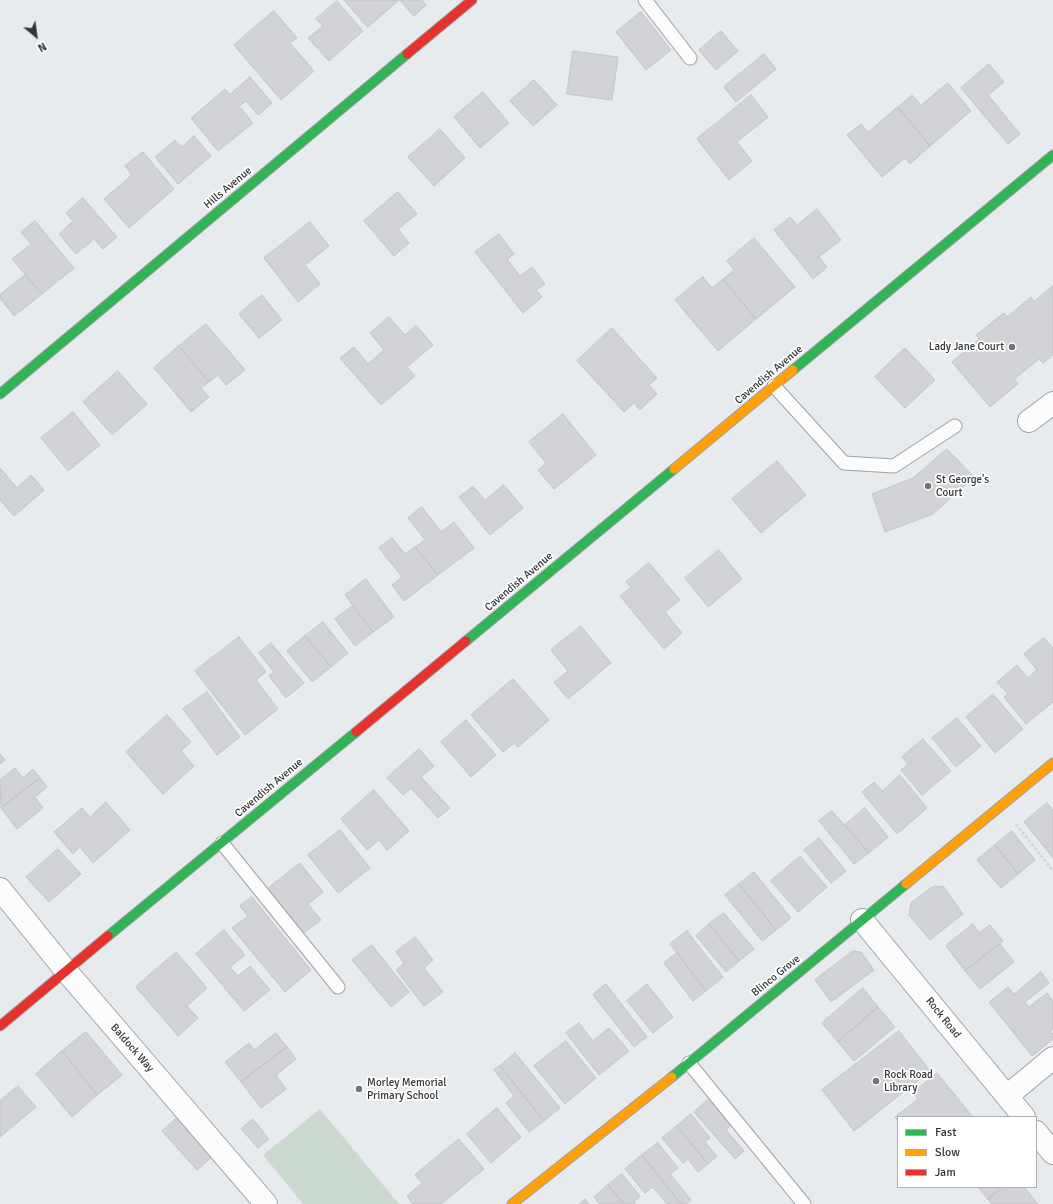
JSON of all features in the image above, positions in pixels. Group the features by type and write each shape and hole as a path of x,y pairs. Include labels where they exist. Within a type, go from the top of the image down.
{"street":[{"name":"Hills Avenue","path":"0,394 472,0"},
{"name":"Cavendish Avenue","path":"0,1026 1053,155"},
{"path":"1029,421 1053,404"},
{"name":"Blinco Grove","path":"512,1204 689,1063 1053,763"},
{"name":"Baldock Way","path":"0,889 67,972 266,1204"},
{"name":"Rock Road","path":"862,920 1023,1116"},
{"path":"1006,1096 1053,1058"},
{"path":"1037,1133 1053,1153"}],"lane":[{"path":"645,0 690,58"},
{"path":"774,386 844,463 894,466 955,426"},
{"path":"222,843 338,987"},
{"path":"689,1063 804,1204"}],"path":[{"path":"1002,806 1053,871"}],"shaded area":[{"path":"320,1109 399,1204 303,1204 263,1155"}],"building":[{"path":"344,0 399,0 368,27"},
{"path":"400,0 422,0 426,5 414,16"},
{"path":"337,1 363,31 329,61 308,38 323,26 316,19"},
{"path":"274,11 297,38 290,43 314,71 281,100 234,45"},
{"path":"641,12 671,50 646,70 616,32"},
{"path":"721,31 738,51 716,70 699,50"},
{"path":"573,51 618,57 612,100 567,94"},
{"path":"764,54 776,69 736,102 724,87"},
{"path":"989,64 1004,82 988,95 1020,134 1008,144 961,88"},
{"path":"250,77 272,103 258,115 246,101 239,106 253,123 218,151 191,118 225,89 230,94"},
{"path":"534,80 557,105 533,126 510,101"},
{"path":"948,83 971,111 930,146 898,107 912,95 921,105"},
{"path":"483,92 509,123 480,148 454,117"},
{"path":"751,95 768,117 737,142 752,161 729,180 697,139"},
{"path":"898,107 930,146 910,164 905,158 882,177 847,135 861,124 868,132"},
{"path":"440,129 465,158 434,186 408,157"},
{"path":"194,136 211,156 178,184 155,157 175,140 182,147"},
{"path":"143,152 174,189 129,228 104,199 132,175 125,166"},
{"path":"398,192 417,214 398,229 409,243 394,256 364,221"},
{"path":"83,198 117,237 103,249 94,239 76,254 59,234 73,221 66,213"},
{"path":"817,209 841,240 819,257 827,267 813,279 774,230 790,217 797,225"},
{"path":"35,221 74,268 42,294 12,259 31,244 21,232"},
{"path":"310,222 329,246 305,265 320,284 298,302 264,258"},
{"path":"499,234 514,254 507,259 520,276 532,267 545,284 536,290 542,297 523,313 475,252"},
{"path":"754,238 795,287 756,319 723,279 734,270 727,261"},
{"path":"25,275 42,294 14,316 0,298 0,295"},
{"path":"703,277 712,288 723,279 756,319 718,351 675,300"},
{"name":"Lady Jane Court","path":"1053,286 1053,355 1043,363 1039,359 1014,379 1018,384 990,407 952,362 979,339 976,335 1004,313 1007,317 1031,297 1034,301"},
{"path":"262,295 282,320 259,338 239,314"},
{"path":"389,317 405,335 416,325 433,345 407,367 415,376 381,405 340,358 354,347 368,364 384,350 370,333"},
{"path":"206,324 245,370 226,385 218,375 209,382 179,346"},
{"path":"612,328 657,378 649,385 657,394 640,410 634,403 624,412 577,361"},
{"path":"179,346 209,382 201,388 209,397 191,412 154,368"},
{"path":"905,348 935,380 905,408 875,377"},
{"path":"118,371 147,404 112,435 83,402"},
{"path":"73,412 100,445 68,471 41,438"},
{"path":"563,414 596,455 554,489 538,470 546,463 529,442"},
{"name":"St George's Court","path":"947,449 974,477 933,514 885,532 872,494 913,478"},
{"path":"777,461 806,495 761,533 732,499"},
{"path":"0,468 17,488 31,475 44,490 14,516 0,500"},
{"path":"504,485 523,508 490,535 459,497 473,486 485,500"},
{"path":"422,507 441,532 454,522 474,548 438,575 415,547 425,540 408,518"},
{"path":"392,538 405,554 415,547 438,575 404,601 392,585 402,577 379,548"},
{"path":"719,550 742,579 708,607 685,578"},
{"path":"649,563 680,600 665,612 682,633 664,649 620,596 631,587 626,582"},
{"path":"366,579 394,617 373,632 345,595"},
{"path":"353,606 373,632 355,646 335,619"},
{"path":"323,622 348,653 331,667 305,636"},
{"path":"581,626 611,663 568,699 554,682 568,671 551,650"},
{"path":"305,636 331,667 312,682 287,651"},
{"path":"239,637 266,672 256,680 278,709 245,735 195,671"},
{"path":"1044,638 1053,648 1053,702 1026,724 1004,697 1008,694 997,682 1017,665 1028,678 1037,670 1024,654"},
{"path":"271,643 304,683 286,698 269,676 274,672 259,653"},
{"path":"513,679 549,720 518,747 514,743 503,752 471,715"},
{"path":"207,692 240,737 217,755 183,709"},
{"path":"993,694 1023,729 995,753 966,717"},
{"path":"167,715 191,742 181,751 194,766 163,794 126,752"},
{"path":"957,718 981,746 956,767 932,738"},
{"path":"466,720 496,755 471,777 441,742"},
{"path":"923,739 951,771 922,795 901,770 908,764 902,757"},
{"path":"419,749 434,766 421,777 450,808 438,818 411,788 403,795 387,778"},
{"path":"0,754 5,760 0,764"},
{"path":"15,768 23,778 33,769 40,778 1,808 0,780"},
{"path":"900,775 927,808 897,834 862,792 874,782 882,791"},
{"path":"40,778 47,787 35,797 43,808 17,829 1,808"},
{"path":"374,790 409,831 387,850 379,840 367,850 341,819"},
{"path":"106,802 130,830 93,863 80,847 73,854 54,832 82,808 90,817"},
{"path":"1047,803 1053,810 1053,858 1024,822"},
{"path":"865,808 888,837 869,853 845,825"},
{"path":"832,811 869,853 854,864 819,821"},
{"path":"340,830 370,868 338,893 308,855"},
{"path":"1012,831 1035,860 1018,874 995,845"},
{"path":"819,838 846,871 831,883 804,850"},
{"path":"995,845 1018,874 1001,888 977,860"},
{"path":"58,849 81,874 49,902 26,877"},
{"path":"800,856 827,887 798,912 771,881"},
{"path":"300,863 323,892 308,904 321,920 301,935 265,891"},
{"path":"754,872 791,918 776,930 739,884"},
{"path":"739,884 776,930 762,941 725,895"},
{"path":"934,886 944,887 963,914 930,940 909,915 911,903"},
{"path":"252,897 311,970 285,992 232,928 248,916 240,906"},
{"path":"724,913 754,949 739,961 709,924"},
{"path":"709,924 739,961 726,972 696,936"},
{"path":"973,924 979,933 990,925 1003,941 965,971 946,946"},
{"path":"224,930 245,955 230,967 238,976 250,966 270,990 244,1011 196,954"},
{"path":"687,931 723,977 706,991 670,944"},
{"path":"415,937 433,960 424,968 443,992 424,1006 396,970 404,963 396,952"},
{"path":"1000,944 1014,962 980,989 965,971"},
{"path":"372,945 409,992 391,1007 352,960"},
{"path":"853,951 861,952 874,970 831,1002 815,980"},
{"path":"176,952 207,988 187,1006 198,1018 178,1036 136,987"},
{"path":"677,953 706,991 693,1001 664,963"},
{"path":"1041,972 1049,983 1025,1002 1029,1007 1047,993 1053,1001 1053,1029 1050,1031 1053,1034 1053,1039 1032,1056 989,1002 1008,987 1014,994"},
{"path":"606,984 647,1037 634,1047 593,995"},
{"path":"647,984 673,1017 653,1033 627,1001"},
{"path":"863,988 878,1007 838,1042 822,1023"},
{"path":"878,1007 895,1027 854,1061 838,1042"},
{"path":"579,1023 593,1041 609,1028 629,1051 599,1075 566,1033"},
{"name":"Rock Road Library","path":"899,1031 930,1071 854,1131 822,1090"},
{"path":"86,1032 122,1075 97,1095 62,1051"},
{"path":"276,1033 287,1047 241,1082 225,1062 249,1043 254,1050"},
{"path":"566,1041 596,1078 565,1104 534,1066"},
{"path":"287,1047 296,1059 276,1075 286,1089 261,1108 241,1082"},
{"path":"62,1051 97,1095 72,1117 36,1074"},
{"path":"515,1053 560,1108 544,1121 500,1066"},
{"path":"500,1066 544,1121 529,1132 506,1103 514,1096 494,1070"},
{"path":"937,1073 972,1116 897,1116 897,1120 895,1117 918,1099 913,1093"},
{"path":"18,1086 36,1107 0,1137 0,1101"},
{"path":"710,1098 732,1124 726,1130 744,1151 735,1159 694,1112"},
{"path":"497,1108 521,1137 491,1163 467,1134"},
{"path":"691,1114 710,1138 705,1142 717,1156 708,1164 677,1126"},
{"path":"178,1117 213,1156 197,1170 162,1131"},
{"path":"253,1119 269,1139 258,1148 241,1129"},
{"path":"677,1126 708,1164 698,1172 688,1159 683,1163 662,1138"},
{"path":"459,1139 484,1169 441,1204 413,1204 407,1196 422,1183 415,1175"},
{"path":"658,1143 678,1168 670,1174 691,1200 686,1204 681,1204 642,1155"},
{"path":"642,1155 681,1204 667,1204 653,1187 645,1193 625,1169"},
{"path":"622,1174 640,1196 634,1202 635,1204 624,1204 608,1185"},
{"path":"608,1185 624,1204 600,1204 594,1197"},
{"path":"979,1188 1002,1188 988,1199"},
{"path":"1002,1188 1025,1188 1038,1204 992,1204 988,1199"},
{"path":"585,1199 589,1204 580,1204"}],"traffic: fast":[{"path":"0,394 407,54"},
{"path":"793,370 1053,155"},
{"path":"466,641 674,469"},
{"path":"108,936 356,732"},
{"path":"672,1077 906,884"}],"traffic: slow":[{"path":"674,469 793,370"},
{"path":"906,884 1053,763"},
{"path":"512,1204 672,1077"}],"traffic: jam":[{"path":"407,54 472,0"},
{"path":"356,732 466,641"},
{"path":"0,1026 108,936"}],"place":[{"name":"Lady Jane Court","path":"1012,347"},
{"name":"St George's Court","path":"928,486"},
{"name":"Rock Road Library","path":"876,1081"},
{"name":"Morley Memorial Primary School","path":"359,1089"}]}
